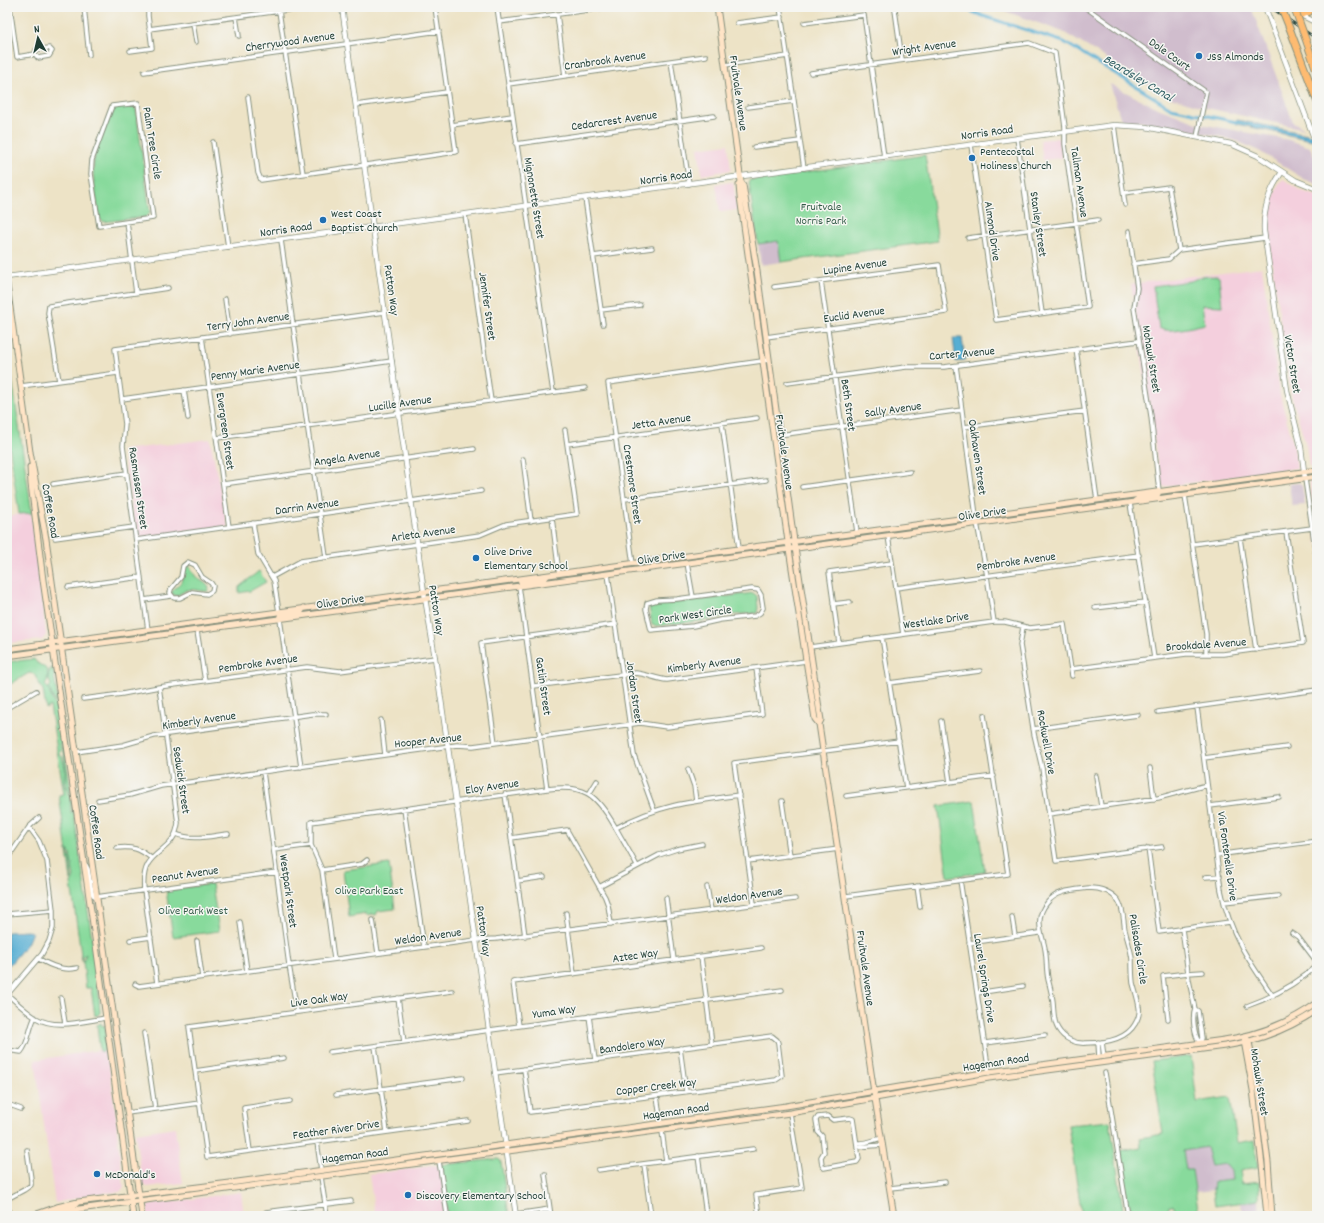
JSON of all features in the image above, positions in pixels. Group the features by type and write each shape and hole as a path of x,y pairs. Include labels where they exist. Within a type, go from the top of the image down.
{"highway":[{"path":"1281,7 1317,101"},
{"path":"1294,7 1317,72"},
{"path":"1301,15 1309,12 1314,7"}],"main road":[{"name":"Fruitvale Avenue","path":"716,7 766,337 814,676 820,720 819,724 894,1216"},
{"name":"Fruitvale Avenue","path":"741,179 739,185 748,256 789,549 815,719 819,724"},
{"path":"748,256 754,255"},
{"name":"Coffee Road","path":"7,286 30,452 40,503 142,1216"},
{"name":"Coffee Road","path":"30,452 31,484 52,643 133,1216"},
{"name":"Olive Drive","path":"7,649 633,564 794,540 1317,470"},
{"name":"Olive Drive","path":"7,656 61,650 1317,477"},
{"path":"1132,502 1140,498 1158,494 1159,491"},
{"path":"687,563 690,559 710,553"},
{"path":"608,574 633,564"},
{"path":"519,586 520,583 544,579 548,575"},
{"path":"280,619 283,615 300,613 304,608"},
{"path":"253,623 277,616 279,612"},
{"path":"197,631 200,627 224,619"},
{"path":"125,641 146,633 148,630"},
{"path":"806,661 809,663 814,676"},
{"path":"63,716 67,721 72,748 76,752"},
{"path":"69,756 74,761 76,780 80,783"},
{"name":"Hageman Road","path":"31,1216 57,1207 78,1202 230,1183 506,1144 661,1124 826,1100 989,1072 1245,1037 1285,1022 1317,1003"},
{"name":"Hageman Road","path":"52,1216 285,1181 790,1113 989,1078 1246,1042 1285,1029 1317,1010"},
{"name":"Mohawk Street","path":"1245,1037 1260,1098 1268,1162 1272,1216"},
{"name":"Mohawk Street","path":"1246,1042 1267,1216"},
{"path":"1167,1053 1198,1046 1200,1043"},
{"path":"1072,1067 1076,1064 1098,1060 1102,1057"},
{"path":"112,1059 114,1060 116,1066 120,1090 124,1092"},
{"path":"920,1091 931,1084 948,1082 951,1079"},
{"path":"790,1113 792,1109 816,1105 826,1100"},
{"path":"662,1131 665,1127 689,1123 694,1119"},
{"path":"625,1136 632,1131 657,1128 661,1124"},
{"path":"321,1177 323,1173 344,1170 350,1166"},
{"path":"285,1181 299,1176 317,1173 321,1170"},
{"path":"197,1194 201,1190 230,1183"},
{"path":"41,1216 72,1207 78,1202"}],"street":[{"path":"10,7 17,58 35,54"},
{"path":"84,7 89,55"},
{"path":"130,51 152,48 148,7"},
{"path":"149,29 309,7"},
{"name":"Patton Way","path":"342,7 425,599 435,658 516,1215"},
{"path":"248,97 258,173 261,180 456,152 435,7"},
{"name":"Mignonette Street","path":"497,7 553,392"},
{"path":"499,22 611,7"},
{"path":"780,7 804,168"},
{"name":"Dole Court","path":"1085,7 1206,92 1197,137"},
{"path":"1265,7 1316,144"},
{"path":"1290,7 1301,15 1317,23"},
{"path":"895,10 902,60"},
{"path":"280,11 302,174"},
{"path":"556,14 565,76"},
{"path":"804,23 864,15 884,157"},
{"path":"236,17 239,36"},
{"path":"737,23 782,17"},
{"path":"193,23 196,42"},
{"name":"Cherrywood Avenue","path":"144,72 439,31"},
{"name":"Wright Avenue","path":"811,73 1029,43 1038,47"},
{"name":"Tallman Avenue","path":"1038,47 1055,53 1066,132 1065,144 1088,307 1042,314"},
{"name":"Cranbrook Avenue","path":"508,84 706,56"},
{"path":"725,65 788,56"},
{"path":"671,61 688,184"},
{"path":"356,105 447,92"},
{"path":"748,107 794,101"},
{"name":"Palm Tree Circle","path":"138,103 153,218 127,222 99,226 91,167 96,148 112,106 138,103"},
{"path":"452,125 512,116"},
{"name":"Cedarcrest Avenue","path":"516,144 714,116"},
{"path":"1114,125 1125,205"},
{"name":"Norris Road","path":"7,278 465,214 688,184 741,179 804,168 1114,125 1146,127 1222,142 1258,156 1295,180 1317,189"},
{"name":"Stanley Street","path":"1017,138 1042,314"},
{"path":"754,147 800,141"},
{"path":"213,142 228,247"},
{"name":"Almond Drive","path":"971,145 996,320 1042,314"},
{"name":"Victor Street","path":"1282,172 1276,180 1267,201 1264,217 1265,238 1287,390 1299,439 1317,562"},
{"path":"1124,193 1170,187 1179,250"},
{"path":"585,198 603,324"},
{"name":"Jennifer Street","path":"465,214 491,401"},
{"path":"968,238 1098,220"},
{"path":"127,222 136,293"},
{"name":"Mohawk Street","path":"1129,231 1137,288 1134,308 1151,416 1159,491"},
{"path":"1133,264 1169,259 1179,250 1265,238"},
{"path":"281,240 326,557"},
{"path":"593,256 652,248"},
{"name":"Lupine Avenue","path":"774,287 939,265 946,312"},
{"name":"Beth Street","path":"821,281 850,480 856,532"},
{"path":"59,381 48,313 49,306 168,288"},
{"path":"225,299 230,334"},
{"path":"601,310 640,305"},
{"name":"Terry John Avenue","path":"115,349 385,312"},
{"name":"Euclid Avenue","path":"766,337 946,312"},
{"name":"Evergreen Street","path":"202,337 229,527"},
{"name":"Carter Avenue","path":"787,383 906,366 936,368 956,366 1138,341"},
{"name":"Rasmussen Street","path":"115,349 125,429 123,446 148,630"},
{"path":"1076,349 1097,500"},
{"path":"763,362 769,360"},
{"name":"Penny Marie Avenue","path":"122,399 392,361"},
{"name":"Crestmore Street","path":"633,564 608,383 763,362"},
{"name":"Oakhaven Street","path":"956,366 977,524 994,622"},
{"path":"21,386 118,373"},
{"name":"Lucille Avenue","path":"217,438 585,388"},
{"path":"184,390 188,418"},
{"name":"Sally Avenue","path":"779,435 962,410"},
{"path":"964,427 1085,411"},
{"name":"Jetta Avenue","path":"567,444 757,418"},
{"path":"722,423 739,548"},
{"path":"566,430 567,444"},
{"name":"Arleta Avenue","path":"272,577 296,562 480,535 502,526 577,514 567,444"},
{"name":"Angela Avenue","path":"223,484 474,449"},
{"path":"523,459 531,521"},
{"path":"802,487 910,472"},
{"path":"53,484 127,473"},
{"path":"625,499 766,480"},
{"name":"Darrin Avenue","path":"136,540 481,491"},
{"path":"1185,495 1206,634 1206,654"},
{"path":"1132,502 1154,658"},
{"path":"552,518 559,573"},
{"path":"253,524 258,554 272,577 276,587 279,612"},
{"path":"55,538 134,527"},
{"path":"1193,544 1312,528"},
{"name":"Brookdale Avenue","path":"1071,670 1191,653 1223,654 1303,643 1286,532"},
{"path":"888,536 903,634"},
{"path":"1240,538 1256,650"},
{"name":"Pembroke Avenue","path":"896,588 1139,555"},
{"path":"144,600 171,596 178,598 192,592 209,594 212,591 213,586 211,582 199,574 195,565 188,562 183,566 179,580 171,589 171,596"},
{"path":"687,563 693,597"},
{"path":"839,643 828,572 892,563"},
{"name":"Jordan Street","path":"608,574 635,759 654,810"},
{"path":"68,587 141,577"},
{"name":"Gatlin Street","path":"519,586 547,789"},
{"name":"Park West Circle","path":"752,589 758,590 761,595 763,608 760,613 755,616 720,620 693,626 651,630 646,609 647,604 657,600 693,597 752,589"},
{"path":"833,604 850,602"},
{"path":"1095,608 1146,602"},
{"path":"280,619 301,767"},
{"name":"Westlake Drive","path":"810,647 994,622 1005,622 1023,627 1036,628 1064,624 1071,670"},
{"path":"495,743 481,642 616,624"},
{"name":"Rockwell Drive","path":"1023,627 1020,645 1033,729 1042,768 1056,861 1148,848"},
{"path":"197,631 205,681"},
{"path":"882,637 906,788"},
{"name":"Pembroke Avenue","path":"84,699 288,669 313,667 340,671 435,658"},
{"name":"Kimberly Avenue","path":"534,686 641,673 667,680 806,661"},
{"name":"Hooper Avenue","path":"98,800 130,795 152,788 173,784 448,746 473,746 630,724 644,723 667,727 762,714 756,668"},
{"path":"1071,670 1072,676"},
{"path":"889,683 980,671"},
{"name":"Sedwick Street","path":"159,687 178,818 176,834"},
{"path":"1158,712 1317,690"},
{"path":"7,708 36,691"},
{"name":"Via Fontenelle Drive","path":"1197,707 1224,902 1237,940 1247,958 1273,996"},
{"name":"Kimberly Avenue","path":"76,752 123,745 166,734 294,716 326,714"},
{"path":"846,896 1008,874 984,715"},
{"path":"1033,729 1138,715"},
{"path":"381,720 385,755"},
{"path":"941,721 950,782"},
{"path":"754,904 734,763 899,741"},
{"path":"1204,758 1287,747"},
{"path":"1150,768 1154,798"},
{"path":"688,769 694,786 696,801"},
{"name":"Westpark Street","path":"264,772 296,1012"},
{"path":"846,796 994,776"},
{"path":"1096,776 1101,806"},
{"path":"589,794 597,781"},
{"path":"1049,814 1154,798 1207,785"},
{"name":"Eloy Avenue","path":"311,845 311,822 559,787 571,788 589,794 601,804 637,866"},
{"path":"505,794 525,936"},
{"path":"616,828 654,810 673,805 739,795"},
{"path":"1210,806 1279,797"},
{"path":"782,801 790,856"},
{"path":"404,809 424,947"},
{"path":"7,859 29,828 39,818"},
{"path":"29,828 39,841 45,854 53,910 51,934 39,959 7,994 35,1018 49,1023 65,1023 106,1018"},
{"path":"511,838 567,830 607,901 611,924"},
{"path":"157,983 144,890 144,871 151,858 168,845 176,834 196,838 228,834"},
{"path":"1217,855 1317,841"},
{"path":"599,887 637,866 668,852 702,844"},
{"path":"274,850 311,845 322,870 334,959"},
{"path":"1162,846 1148,848 1159,932 1230,922"},
{"path":"117,848 135,848 144,852 151,858"},
{"path":"748,861 838,849"},
{"path":"322,870 362,864 368,860"},
{"path":"84,863 88,869 92,892 96,897"},
{"name":"Peanut Avenue","path":"96,897 277,872"},
{"path":"1205,877 1220,876"},
{"path":"517,881 544,877"},
{"name":"Laurel Springs Drive","path":"960,880 989,1078"},
{"path":"917,886 920,907"},
{"path":"707,887 710,910"},
{"name":"Palisades Circle","path":"1089,888 1106,890 1113,895 1123,909 1126,936 1132,959 1133,983 1139,1007 1135,1025 1129,1032 1122,1037 1100,1042 1080,1043 1072,1041 1064,1036 1058,1029 1055,1021 1045,949 1040,925 1042,910 1051,898 1065,892 1089,888"},
{"path":"1224,902 1278,896"},
{"path":"666,898 674,960"},
{"name":"Weldon Avenue","path":"136,984 139,986 476,940 496,940 796,899"},
{"path":"7,914 53,910"},
{"path":"566,913 574,974"},
{"path":"1012,917 1015,936"},
{"path":"373,920 378,953"},
{"path":"240,922 247,971"},
{"path":"1182,929 1188,973 1196,1008 1194,1013 1197,1039 1200,1043"},
{"path":"969,943 1039,933"},
{"path":"1292,933 1298,937 1317,962"},
{"path":"130,940 151,937"},
{"path":"197,941 202,977"},
{"name":"Aztec Way","path":"519,1026 513,982 760,948"},
{"path":"700,956 712,1044"},
{"path":"39,959 58,968 76,968"},
{"path":"1247,1006 1273,996 1295,984 1317,966"},
{"path":"1168,1019 1163,976 1203,972"},
{"path":"977,993 1023,986"},
{"name":"Yuma Way","path":"330,1052 782,990"},
{"name":"Live Oak Way","path":"195,1070 189,1027 452,991"},
{"path":"61,998 65,1023"},
{"path":"398,998 404,1042"},
{"path":"590,1016 595,1060"},
{"path":"7,1050 21,1052 24,1049 29,1031 35,1018"},
{"path":"144,1033 155,1109"},
{"path":"984,1043 1045,1034"},
{"name":"Bandolero Way","path":"495,1073 772,1036 778,1043 782,1076"},
{"path":"1100,1042 1102,1057"},
{"path":"375,1046 387,1132"},
{"path":"680,1048 686,1092"},
{"path":"127,1113 200,1103 195,1070 284,1058"},
{"name":"Copper Creek Way","path":"524,1070 530,1112 776,1080 782,1076"},
{"path":"1105,1073 1128,1216"},
{"path":"336,1095 463,1078"},
{"path":"657,1096 661,1124"},
{"path":"250,1151 244,1108 290,1102"},
{"name":"Feather River Drive","path":"200,1103 207,1157 468,1121"},
{"path":"7,1104 21,1109"},
{"path":"759,1216 756,1195 802,1188 790,1113"},
{"path":"828,1116 833,1120 852,1118 857,1145 859,1159 857,1162 824,1168 821,1158 824,1152 822,1138 818,1132 816,1118 828,1116"},
{"path":"662,1131 666,1161"},
{"path":"857,1145 882,1138"},
{"path":"317,1142 321,1170"},
{"path":"868,1143 871,1147 883,1144"},
{"path":"598,1170 753,1149"},
{"path":"7,1199 31,1186 27,1150"},
{"path":"698,1156 706,1214"},
{"path":"439,1161 447,1214"},
{"path":"644,1164 651,1216"},
{"path":"545,1174 551,1216"},
{"path":"321,1177 327,1216"},
{"path":"890,1188 945,1182"},
{"path":"266,1212 351,1200"},
{"path":"7,1208 11,1216"},
{"path":"516,1215 550,1209"}],"shaded area":[{"path":"994,7 1251,7 1293,122 1305,129 1207,108 1170,97 1063,32"},
{"path":"1110,84 1155,107 1200,124 1289,140 1310,147 1317,163 1317,184 1304,179 1259,151 1237,141 1152,123 1121,120"},
{"path":"1060,139 1062,158 1043,160 1040,140"},
{"path":"728,144 731,170 702,175 698,148"},
{"path":"1283,179 1302,191 1317,196 1317,466 1309,467 1306,445 1292,397 1268,237 1267,217 1278,185"},
{"path":"733,182 737,210 720,212 716,184"},
{"path":"778,241 781,262 761,265 758,244"},
{"path":"1262,267 1280,395 1294,447 1297,468 1161,487 1131,284"},
{"path":"210,439 228,527 136,540 123,450"},
{"path":"1317,481 1317,547 1310,482"},
{"path":"1299,483 1302,485 1305,505 1292,506 1289,484"},
{"path":"31,513 46,635 42,640 7,643 7,516"},
{"path":"107,1049 124,1187 120,1192 99,1193 55,1203 35,1060"},
{"path":"175,1127 183,1183 147,1187 142,1183 135,1133"},
{"path":"1206,1147 1211,1166 1226,1163 1231,1170 1232,1180 1215,1182 1213,1190 1196,1192 1192,1170 1186,1171 1183,1150"},
{"name":"Discovery Elementary School","path":"440,1165 448,1216 375,1216 369,1174"},
{"path":"241,1192 244,1216 148,1216 147,1208 149,1205"},
{"path":"1259,1200 1260,1216 1243,1216 1241,1203"}],"green space":[{"path":"132,106 136,109 150,213 146,217 103,222 100,219 94,182 93,167 95,154 115,108"},
{"name":"Fruitvale Norris Park","path":"925,155 938,241 781,262 778,241 758,244 749,184 750,180"},
{"path":"1200,277 1219,277 1222,306 1202,305 1205,324 1175,330 1163,330 1159,328 1153,286 1191,281"},
{"path":"7,346 32,513 19,514 7,429"},
{"path":"188,565 196,577 208,586 208,591 187,590 175,596 172,594 172,591 181,582 186,566"},
{"path":"259,571 266,582 250,591 239,593 239,587"},
{"path":"753,593 757,596 757,613 730,615 709,620 655,626 652,625 649,606 651,605"},
{"path":"34,659 48,670 47,682 45,685 58,712 61,751 59,753 62,757 65,768 64,784 70,798 71,813 73,811 71,796 66,784 65,754 63,751 59,708 98,981 100,1013 95,1016 91,988 86,988 83,962 86,954 83,956 82,961 71,883 74,877 70,853 68,850 71,880 59,795 64,794 50,706 46,709 43,690 34,674 29,673 7,686 7,662"},
{"path":"51,668 53,669 58,701 56,703 49,687 51,685 48,677"},
{"path":"974,801 985,872 948,877 938,806"},
{"name":"Olive Park East","path":"389,864 395,909 378,911 376,915 372,914 368,916 366,914 349,917 343,870"},
{"name":"Olive Park West","path":"212,884 219,931 173,937 166,890"},
{"path":"101,1023 102,1026 105,1025 109,1056 106,1058 108,1056 108,1051 105,1051 106,1046 104,1036 105,1048 103,1052 100,1051 97,1025"},
{"path":"1191,1056 1197,1102 1230,1097 1237,1143 1254,1140 1258,1167 1240,1170 1242,1184 1259,1182 1259,1200 1215,1206 1213,1190 1214,1182 1232,1180 1231,1170 1226,1164 1211,1166 1206,1147 1183,1151 1186,1170 1192,1170 1199,1216 1175,1216 1174,1206 1169,1206 1163,1216 1129,1216 1119,1151 1141,1147 1140,1138 1163,1134 1152,1061"},
{"path":"1110,1121 1124,1216 1082,1216 1068,1125"},
{"path":"498,1159 501,1161 509,1216 448,1216 440,1165"}],"water":[{"path":"1237,120 1317,136 1317,141 1237,124"},
{"path":"953,338 962,338 965,360 956,362"},
{"path":"7,932 32,932 27,944 7,966"}],"waterway":[{"name":"Beardsley Canal","path":"960,7 1064,42 1171,108 1241,123"}],"railway":[{"path":"1270,7 1317,39"}],"place":[{"name":"JSS Almonds","path":"1199,56"},
{"name":"Pentecostal Holiness Church","path":"972,158"},
{"name":"West Coast Baptist Church","path":"323,220"},
{"name":"Olive Drive Elementary School","path":"476,558"},
{"name":"McDonald's","path":"97,1174"},
{"name":"Discovery Elementary School","path":"408,1195"}]}
